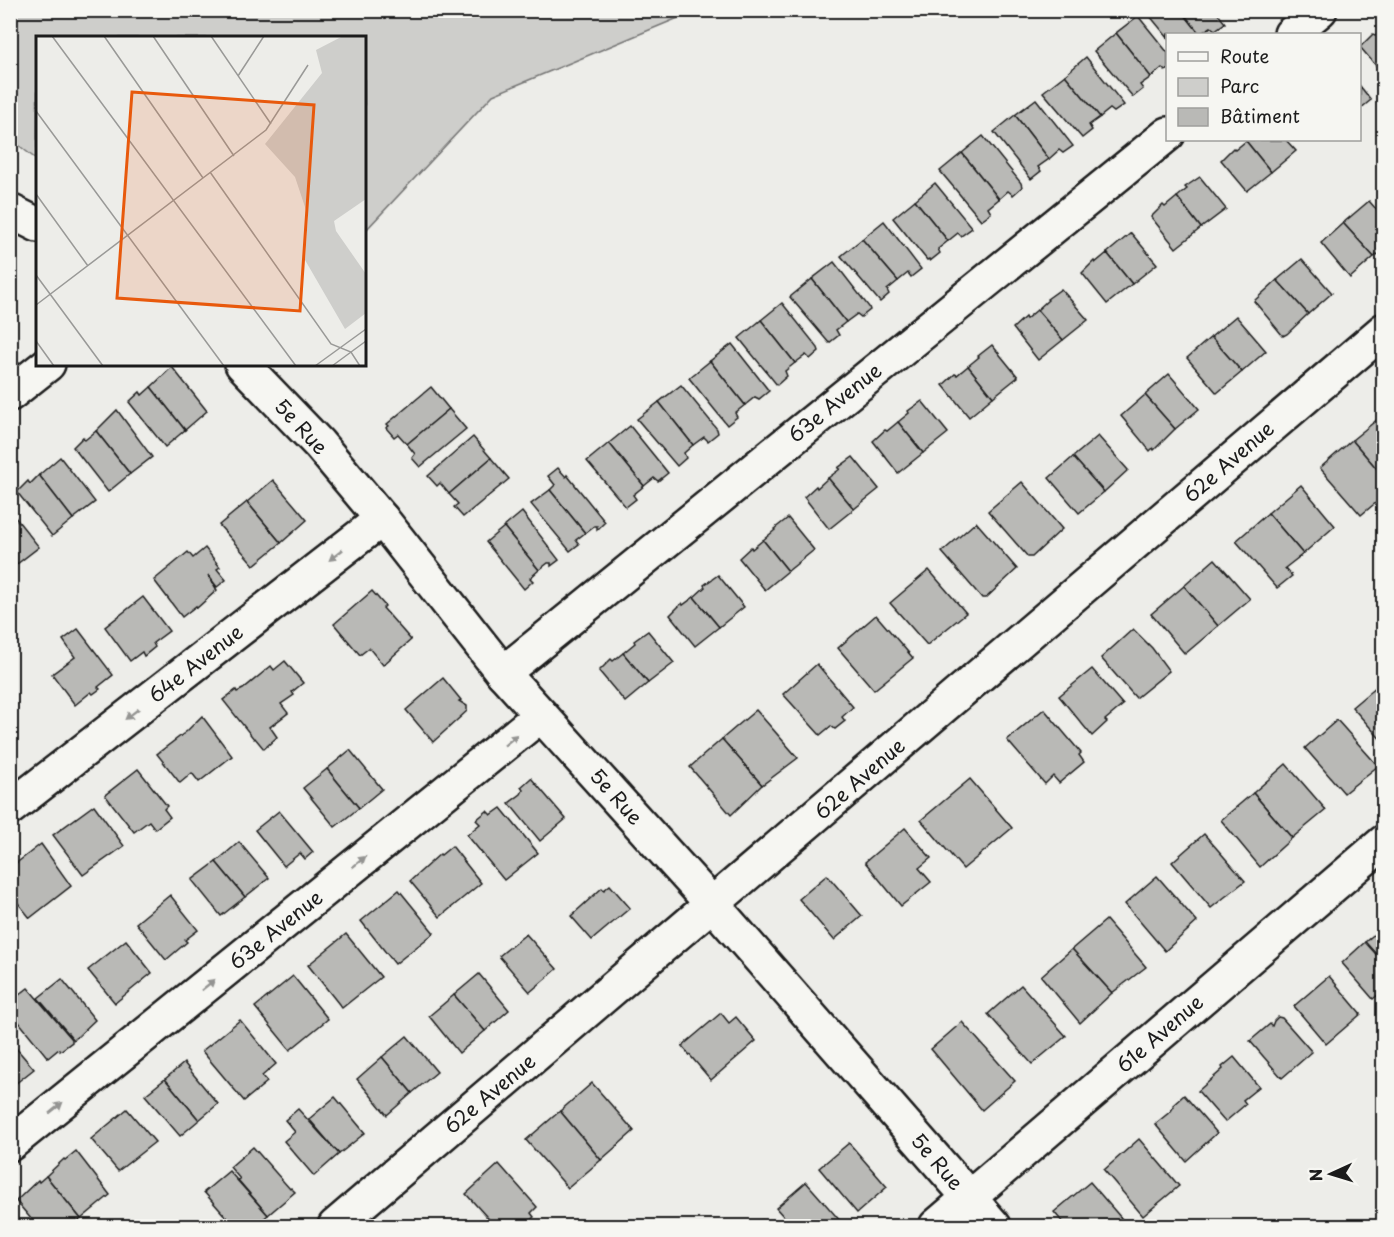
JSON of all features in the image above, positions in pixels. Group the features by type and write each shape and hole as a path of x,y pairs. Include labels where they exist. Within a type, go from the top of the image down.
{"street":[{"path":"1292,33 1320,10"},
{"name":"63e Avenue","path":"503,673 1166,135"},
{"path":"10,211 36,224"},
{"name":"62e Avenue","path":"335,1227 1383,330"},
{"path":"10,394 45,366"},
{"name":"5e Rue","path":"244,366 319,444 382,519 503,673 713,905 994,1227"},
{"name":"64e Avenue","path":"10,808 382,519"},
{"name":"63e Avenue","path":"10,1144 542,715"},
{"name":"61e Avenue","path":"936,1227 1383,842"}],"green space":[{"path":"11,10 695,11 493,95 366,230 366,36 36,36 36,159 11,139"}],"building":[{"path":"1145,10 1181,10 1199,33 1166,33 1166,36"},
{"path":"1181,10 1215,10 1225,23 1215,30 1211,27 1199,33"},
{"path":"1138,16 1166,51 1166,71 1162,68 1151,77 1116,33"},
{"path":"1384,29 1384,75 1361,48 1373,34 1375,36"},
{"path":"1116,33 1151,77 1140,85 1143,89 1133,97 1094,51"},
{"path":"1086,57 1124,105 1114,112 1110,109 1100,117 1065,75"},
{"path":"1065,75 1100,117 1089,125 1092,130 1082,138 1043,92"},
{"path":"1361,87 1371,100 1361,108"},
{"path":"1036,99 1073,146 1063,153 1059,150 1049,159 1015,115"},
{"path":"1015,115 1049,159 1038,167 1041,171 1031,179 994,132"},
{"path":"983,136 1021,183 1022,187 1013,195 1008,191 999,199 962,153"},
{"path":"1246,141 1287,141 1296,151 1271,172"},
{"path":"1246,141 1271,172 1247,191 1221,160 1233,148 1235,150"},
{"path":"962,153 999,199 988,208 991,213 981,220 940,171"},
{"path":"1200,177 1226,209 1201,228 1177,197 1187,189 1185,187"},
{"path":"935,183 972,228 961,236 958,233 948,241 915,200"},
{"path":"1177,197 1201,228 1176,248 1151,217 1163,205 1165,207"},
{"path":"915,200 948,241 938,249 940,253 930,261 893,218"},
{"path":"1369,201 1384,218 1384,250 1374,257 1343,223"},
{"path":"884,221 921,269 911,277 908,273 898,281 862,239"},
{"path":"1343,223 1374,257 1350,278 1321,243"},
{"path":"1131,233 1157,264 1132,284 1107,253"},
{"path":"862,239 898,281 887,290 889,294 880,302 841,256"},
{"path":"1107,253 1132,284 1107,304 1082,273 1094,261 1095,263"},
{"path":"1302,259 1332,293 1308,314 1277,280"},
{"path":"834,262 869,307 870,310 861,317 857,314 846,322 812,279"},
{"path":"10,277 16,280 10,290"},
{"path":"812,279 846,322 836,330 839,335 829,343 790,297"},
{"path":"1277,280 1308,314 1283,336 1254,301"},
{"path":"1061,289 1088,320 1063,340 1037,310"},
{"path":"782,303 818,348 819,351 810,359 806,355 795,363 761,320"},
{"path":"1037,310 1063,340 1038,360 1013,328"},
{"path":"1236,316 1266,351 1242,372 1211,337"},
{"path":"761,320 795,363 785,371 787,376 777,385 739,338"},
{"path":"1211,337 1242,372 1217,393 1187,358"},
{"path":"732,344 769,391 759,399 755,397 745,405 710,361"},
{"path":"992,345 1018,377 993,397 968,366"},
{"path":"710,361 745,405 735,413 737,417 727,425 689,378"},
{"path":"968,366 993,397 969,417 943,385"},
{"path":"172,367 207,411 185,430 151,387"},
{"path":"1169,374 1199,409 1175,429 1145,395"},
{"path":"681,385 717,429 718,433 708,441 704,437 693,445 659,402"},
{"path":"151,387 185,430 165,447 129,402 140,392 142,395"},
{"path":"431,387 449,409 407,444 398,434 394,437 386,428 389,426 387,424"},
{"path":"1145,395 1175,429 1154,450 1153,448 1150,451 1121,416"},
{"path":"922,401 948,433 923,453 898,422"},
{"path":"659,402 693,445 684,453 686,458 677,466 637,419"},
{"path":"449,409 466,429 420,467 412,458 415,454 407,444"},
{"path":"117,410 152,457 130,474 96,431"},
{"path":"1384,414 1384,477 1352,440"},
{"path":"898,422 923,453 898,473 873,441"},
{"path":"630,426 668,473 658,481 654,478 644,486 609,443"},
{"path":"96,431 130,474 108,492 73,447 83,437 85,440"},
{"path":"1098,436 1128,470 1104,492 1073,457"},
{"path":"473,437 491,458 449,494 440,483 437,486 428,476"},
{"path":"1352,440 1384,477 1384,484 1378,488 1384,496 1361,515 1320,468"},
{"path":"609,443 644,486 633,495 636,499 626,507 587,461"},
{"path":"60,457 95,502 73,519 39,475"},
{"path":"853,457 879,489 854,509 828,478"},
{"path":"1073,457 1104,492 1079,513 1049,478"},
{"path":"491,458 509,479 463,517 454,507 458,504 449,494"},
{"path":"558,468 566,477 567,475 605,522 597,530 597,526 594,526 585,533 550,490 555,485 548,476"},
{"path":"39,475 73,519 52,536 17,492 28,481 30,484"},
{"path":"828,478 854,509 829,529 804,497"},
{"path":"273,480 307,520 281,543 247,502"},
{"path":"1022,482 1062,529 1032,557 1028,557 988,511"},
{"path":"1301,485 1335,526 1303,554 1268,513"},
{"path":"550,490 585,533 576,540 579,544 570,551 531,504"},
{"path":"247,502 281,543 254,565 219,525"},
{"path":"10,511 39,547 17,564 10,555"},
{"path":"522,512 559,560 551,566 551,563 548,563 539,570 504,527"},
{"path":"1268,513 1303,554 1285,568 1292,576 1277,588 1236,541"},
{"path":"788,518 814,550 788,571 763,540"},
{"path":"976,522 1017,569 986,598 982,598 942,552"},
{"path":"504,527 539,570 530,578 533,581 524,589 486,542"},
{"path":"763,540 788,571 765,590 739,558"},
{"path":"205,548 220,567 217,569 226,580 217,587 208,575 217,590 197,608 196,606 182,617 154,580 188,552 193,558"},
{"path":"10,555 17,564 10,569"},
{"path":"1215,559 1250,599 1218,626 1184,586"},
{"path":"929,570 966,613 927,645 890,603"},
{"path":"718,575 744,607 719,627 694,597 705,587 704,585"},
{"path":"1184,586 1218,626 1185,654 1151,614"},
{"path":"372,591 385,606 383,608 411,640 383,665 369,648 360,655 334,624"},
{"path":"143,597 169,631 153,643 155,647 144,656 142,652 130,661 105,627"},
{"path":"694,597 719,627 695,646 670,615 682,603 683,605"},
{"path":"876,615 913,658 874,690 838,648"},
{"path":"78,629 113,675 98,687 100,689 93,694 91,692 75,705 52,674 75,657 63,640"},
{"path":"1133,629 1152,648 1169,671 1136,698 1101,658"},
{"path":"648,631 674,663 648,683 623,653"},
{"path":"623,653 648,683 625,702 599,671 611,659 613,661"},
{"path":"285,661 303,683 292,692 294,695 281,704 288,713 270,727 277,737 264,749 223,700 236,690 237,692 243,689 271,666 274,670"},
{"path":"817,664 853,707 842,717 845,721 835,729 831,726 820,735 783,694"},
{"path":"1092,669 1123,705 1105,720 1107,722 1092,736 1059,696"},
{"path":"443,678 461,700 459,701 467,706 467,711 433,742 406,710"},
{"path":"1384,680 1384,743 1352,707"},
{"path":"1044,709 1081,753 1079,755 1084,762 1059,783 1053,776 1045,784 1007,740"},
{"path":"756,710 798,758 762,785 722,739"},
{"path":"202,716 232,756 199,782 192,773 180,783 157,754"},
{"path":"1337,720 1378,766 1344,793 1305,748"},
{"path":"722,739 762,785 731,815 690,767"},
{"path":"350,750 382,789 359,808 327,769"},
{"path":"1286,764 1326,810 1292,838 1253,793"},
{"path":"138,769 167,806 164,809 170,817 155,829 149,821 134,832 105,795"},
{"path":"327,769 359,808 335,827 303,788"},
{"path":"531,778 566,819 540,841 509,803 521,794 523,790 521,787"},
{"path":"970,779 1012,828 963,869 921,820"},
{"path":"1253,793 1292,838 1260,867 1221,820"},
{"path":"94,805 124,846 83,875 53,835"},
{"path":"501,808 538,853 504,880 467,835 480,824 476,820 487,811 491,815"},
{"path":"279,811 313,852 305,859 300,853 284,866 255,830"},
{"path":"905,828 931,858 919,868 931,882 901,906 865,862"},
{"path":"1204,834 1245,881 1211,908 1172,862"},
{"path":"239,842 269,878 245,897 216,862"},
{"path":"41,844 71,886 30,918 10,893 10,868"},
{"path":"452,846 481,883 440,917 410,881"},
{"path":"216,862 245,897 221,916 192,880"},
{"path":"827,875 862,916 834,940 799,899"},
{"path":"1157,876 1197,922 1165,951 1125,904"},
{"path":"610,885 630,908 592,940 571,916 602,888 604,890"},
{"path":"399,890 434,933 395,964 361,921"},
{"path":"170,895 198,930 166,960 136,923"},
{"path":"1106,920 1146,967 1112,993 1072,949"},
{"path":"1384,926 1384,963 1365,942"},
{"path":"346,934 381,977 342,1008 308,965"},
{"path":"526,934 557,969 530,992 499,956"},
{"path":"126,940 152,973 115,1003 88,970"},
{"path":"1365,942 1384,963 1384,990 1373,999 1342,963"},
{"path":"1072,949 1112,993 1080,1023 1041,976"},
{"path":"479,974 509,1010 485,1031 454,995"},
{"path":"293,976 328,1019 290,1050 255,1007"},
{"path":"1329,976 1361,1014 1326,1044 1294,1006"},
{"path":"62,979 95,1020 74,1040 38,998"},
{"path":"1021,985 1066,1036 1032,1064 988,1014"},
{"path":"28,988 72,1039 72,1042 48,1058 10,1011 10,1008 17,1003 14,999"},
{"path":"454,995 485,1031 459,1053 429,1016"},
{"path":"721,1013 729,1023 736,1017 756,1041 711,1080 682,1046"},
{"path":"1278,1017 1282,1018 1312,1052 1282,1078 1250,1041 1270,1024 1272,1026"},
{"path":"240,1020 276,1064 262,1076 267,1082 244,1101 202,1051"},
{"path":"962,1022 1015,1081 982,1110 931,1049"},
{"path":"407,1036 437,1072 412,1093 382,1057"},
{"path":"10,1041 34,1069 10,1088"},
{"path":"382,1057 412,1093 387,1115 357,1079"},
{"path":"1234,1057 1259,1087 1243,1100 1246,1104 1225,1122 1198,1091"},
{"path":"184,1063 218,1104 199,1120 165,1079"},
{"path":"165,1079 199,1120 180,1136 145,1095"},
{"path":"592,1083 634,1131 601,1160 560,1111"},
{"path":"1184,1095 1217,1133 1186,1161 1155,1124 1171,1111 1173,1105"},
{"path":"335,1097 365,1133 339,1154 309,1119"},
{"path":"127,1109 155,1142 118,1171 91,1139"},
{"path":"298,1109 339,1154 314,1176 284,1141 295,1132 285,1120"},
{"path":"560,1111 601,1160 568,1188 526,1140"},
{"path":"1139,1139 1179,1186 1143,1216 1104,1170"},
{"path":"849,1143 887,1187 857,1213 819,1168"},
{"path":"253,1147 295,1192 268,1215 230,1167"},
{"path":"76,1151 110,1195 81,1219 46,1176"},
{"path":"499,1164 537,1207 531,1213 534,1217 526,1224 523,1221 516,1226 495,1226 466,1194"},
{"path":"229,1171 268,1215 255,1226 234,1226 204,1192"},
{"path":"46,1176 81,1219 72,1226 37,1226 16,1201 38,1180 39,1182"},
{"path":"806,1182 843,1224 840,1226 792,1226 776,1208"},
{"path":"1090,1182 1128,1226 1066,1226 1054,1212"},
{"path":"762,1220 768,1226 754,1226"}]}
